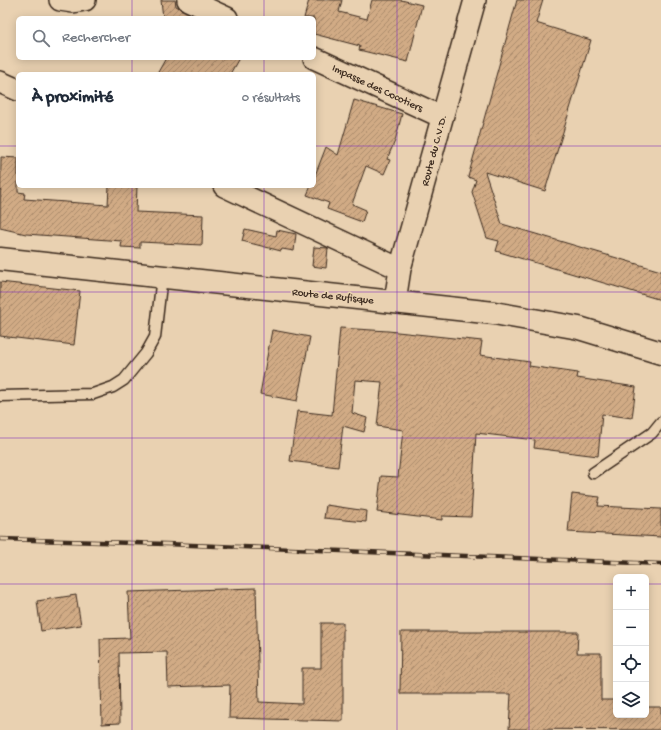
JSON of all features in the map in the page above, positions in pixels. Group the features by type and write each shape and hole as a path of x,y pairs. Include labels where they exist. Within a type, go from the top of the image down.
{"main road":[{"name":"Route de Rufisque","path":"0,259 494,313 579,328 661,353"}],"street":[{"path":"60,0 73,2 85,0"},
{"path":"188,0 223,16"},
{"name":"Route du C.V.D.","path":"395,301 400,269 475,0"},
{"name":"Impasse des Cocotiers","path":"316,59 442,117"},
{"path":"0,82 16,89"},
{"path":"228,188 400,269"}],"lane":[{"path":"0,396 93,394 113,387 124,380 146,353 155,337 162,276"},
{"path":"593,473 652,433 661,422"}],"building":[{"path":"161,0 175,0 176,6 194,16 163,16"},
{"path":"309,0 342,0 339,12 367,19 372,0 401,0 422,5 408,62 359,50 360,46 316,35 316,16 305,16"},
{"path":"517,0 543,0 536,23 591,40 545,191 485,172 502,224 661,271 661,300 496,251 499,241 487,238 472,192 476,180 468,177"},
{"path":"165,60 238,60 231,72 158,72"},
{"path":"354,100 402,114 395,141 387,159 390,160 384,174 366,166 352,204 366,210 362,222 327,209 329,203 307,195 310,188 316,188 316,173 326,147 338,155"},
{"path":"1,157 16,158 16,188 18,188 18,192 25,193 24,199 108,205 109,188 137,188 136,212 203,215 202,245 140,242 140,248 121,247 122,241 26,234 0,228"},
{"path":"245,229 276,236 277,230 296,234 294,251 282,249 281,251 242,241"},
{"path":"314,247 328,248 326,268 312,266"},
{"path":"0,282 80,291 74,345 0,336"},
{"path":"340,328 388,331 482,341 480,355 530,362 529,366 578,373 577,378 636,387 632,418 602,414 598,456 534,448 535,440 476,433 471,517 442,516 442,520 377,512 381,476 398,477 403,430 377,426 382,382 355,380 352,413 367,418 364,432 343,426 338,467 290,461 297,411 332,415"},
{"path":"272,330 310,337 297,401 260,394"},
{"path":"572,494 600,497 598,506 661,509 661,537 568,532"},
{"path":"326,505 367,511 366,522 324,518"},
{"path":"256,588 259,702 302,704 302,668 321,668 321,623 343,623 343,721 229,718 230,685 168,687 167,652 119,653 120,723 102,724 100,639 130,638 128,592"},
{"path":"76,595 81,625 41,631 37,601"},
{"path":"401,632 578,632 577,653 601,653 601,700 613,700 613,718 649,718 649,707 661,707 661,730 509,729 511,694 400,694"}],"railway":[{"path":"0,539 166,544 661,564"}]}
